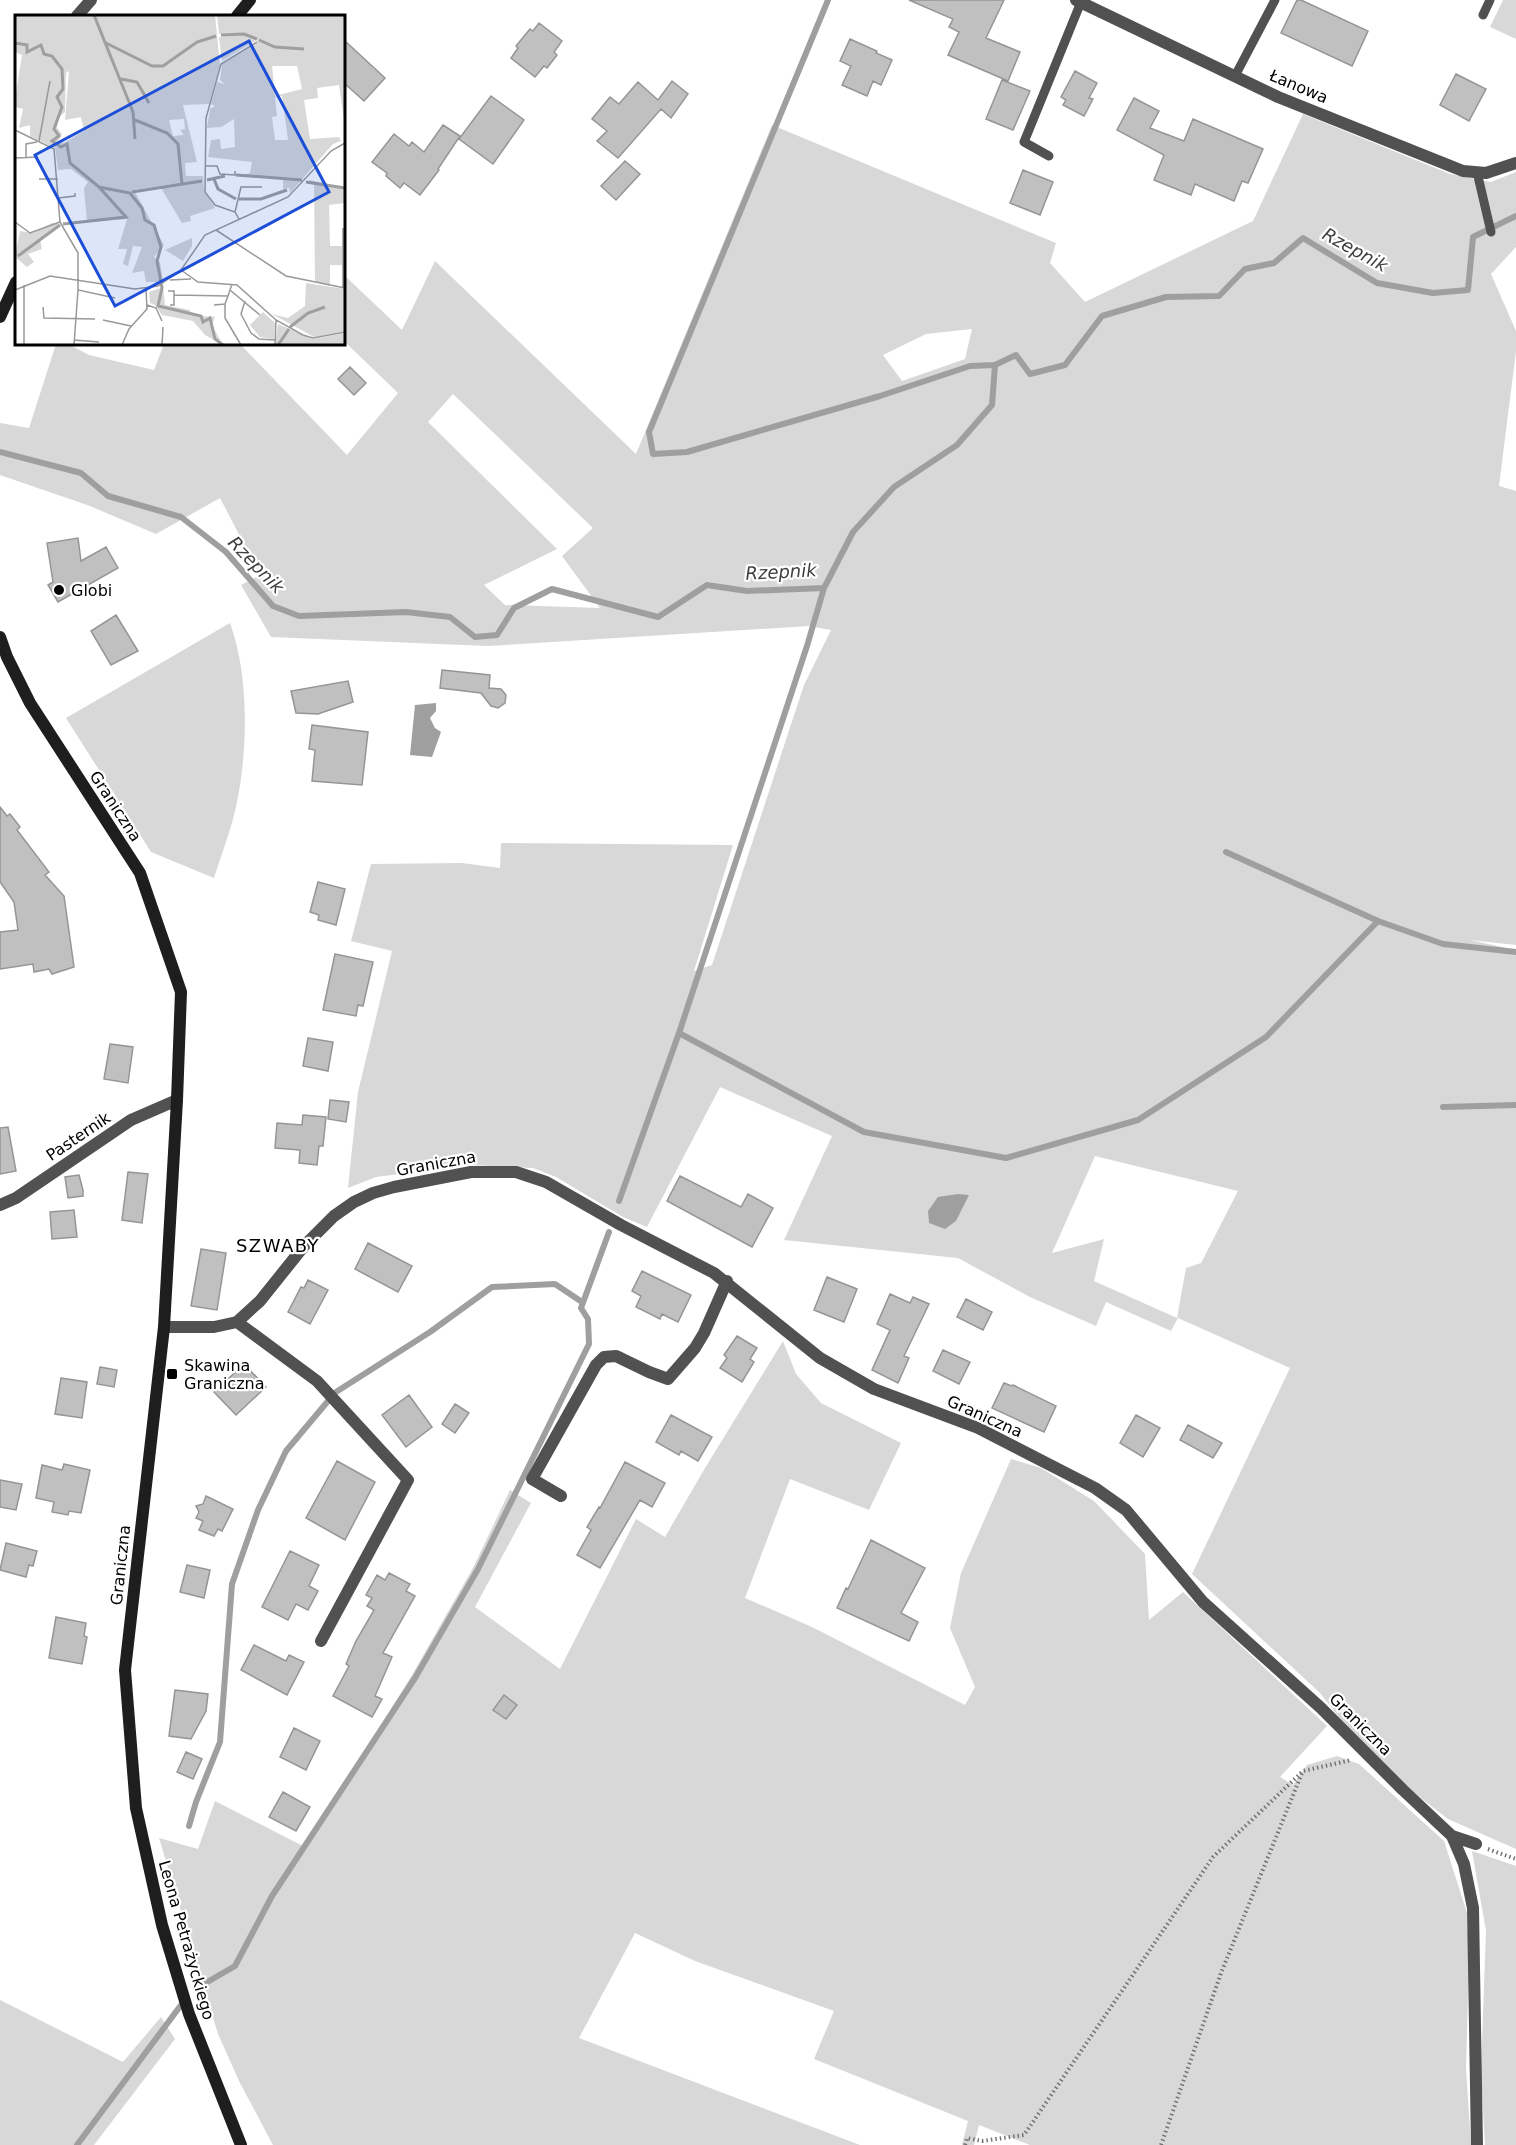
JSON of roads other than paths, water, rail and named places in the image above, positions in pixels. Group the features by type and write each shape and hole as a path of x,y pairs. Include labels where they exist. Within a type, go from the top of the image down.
{"street":[{"path":"77,15 91,0"},
{"path":"238,15 250,0"},
{"name":"Łanowa","path":"1079,1 1278,97 1463,171 1486,173 1516,163"},
{"path":"1,310 15,284"},
{"name":"Graniczna","path":"0,637 4,659 30,703 140,873 181,992 164,1327 125,1670 136,1808"},
{"name":"Pasternik","path":"0,1205 16,1198 131,1120 177,1100"},
{"name":"Graniczna","path":"237,1322 260,1301 304,1246 334,1216 354,1203 394,1187 471,1172 516,1172 546,1182 621,1225 714,1273 727,1281 813,1352 874,1389 978,1428 1095,1488 1126,1509 1203,1602 1321,1708 1452,1836 1464,1864 1473,1908 1478,2145"},
{"path":"561,1496 532,1479 596,1365 604,1357 616,1356 668,1379 704,1333 727,1281"},
{"path":"164,1327 214,1327 237,1322 317,1381 408,1480 321,1641"},
{"name":"Leona Petrażyckiego","path":"136,1808 162,1925 182,1992 242,2145"},
{"path":"1452,1836 1476,1844"}],"lane":[{"path":"1235,76 1275,0"},
{"path":"1483,15 1490,0"},
{"path":"1049,156 1024,142 1079,1"},
{"path":"1477,172 1490,227"}],"waterway":[{"path":"828,0 649,432 653,454 687,452 880,396 970,366 995,365"},
{"name":"Rzepnik","path":"0,452 81,473 108,496 181,517 226,552 273,606 299,616 406,612 450,617 475,637 497,635 514,608 552,589 658,617 707,585 747,591 824,588 853,532 894,487 957,445 992,405 995,365 1016,355 1030,374 1065,365 1102,316 1166,297 1219,296 1245,269 1274,263 1303,238 1377,283 1433,293 1468,290 1473,237 1516,216"},
{"path":"619,1201 679,1033 807,646 824,588"},
{"path":"1226,852 1378,921 1443,944 1516,952"},
{"path":"679,1033 864,1132 1006,1158 1138,1120 1266,1037 1378,921"},
{"path":"1443,1107 1516,1105"},
{"path":"197,1988 235,1966 272,1896 415,1678 478,1569 589,1344 588,1319 581,1308 609,1232"},
{"path":"336,1392 430,1332 492,1287 555,1284 582,1302"},
{"path":"189,1826 220,1742 232,1584 258,1510 286,1451 328,1401"},
{"path":"77,2145 181,2005"}],"place":[{"name":"Globi","path":"59,590"},
{"name":"Skawina Graniczna","path":"172,1374"}],"district":[{"name":"SZWABY","path":"278,1246"}]}
